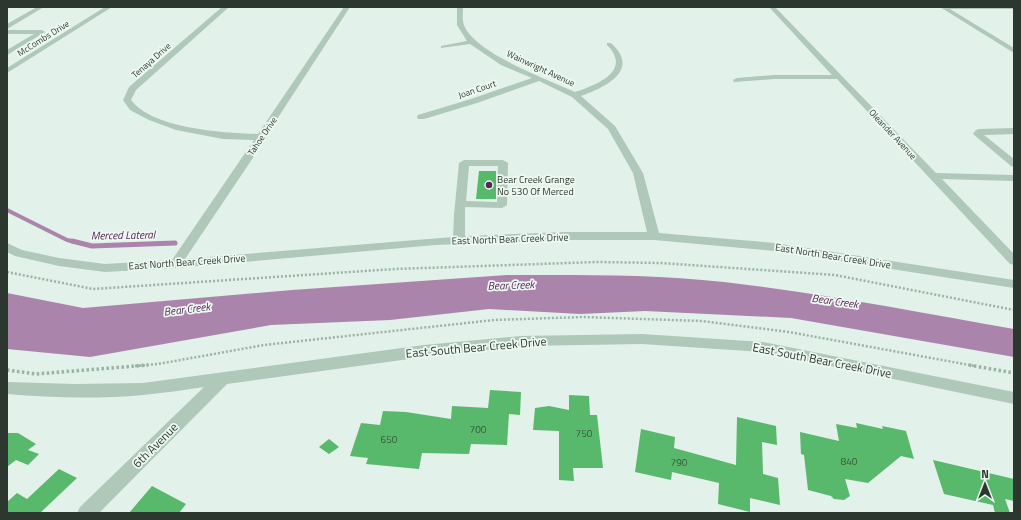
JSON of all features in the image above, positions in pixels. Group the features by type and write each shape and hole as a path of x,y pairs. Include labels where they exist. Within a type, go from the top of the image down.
{"street":[{"path":"7,27 41,7"},
{"name":"McCombs Drive","path":"7,71 109,7"},
{"name":"Tenaya Drive","path":"226,7 132,89 127,100 133,108 152,118 180,128 223,136 262,137"},
{"name":"Tahoe Drive","path":"176,264 348,7"},
{"name":"Wainwright Avenue","path":"460,7 460,25 471,42 504,63 575,95 612,128 638,173 654,236"},
{"name":"Oleander Avenue","path":"772,7 1014,261"},
{"path":"943,7 1014,7"},
{"path":"943,7 1012,49"},
{"path":"7,32 42,32 7,53"},
{"path":"443,47 471,42"},
{"path":"575,95 598,86 615,73 620,61 618,53 609,44"},
{"path":"737,80 774,77 840,77"},
{"name":"Joan Court","path":"421,117 539,78"},
{"path":"1014,131 979,132 978,134 1014,164"},
{"path":"459,214 502,205 503,163 464,163 459,214 459,241"},
{"path":"934,176 1014,178"},
{"name":"East North Bear Creek Drive","path":"7,247 19,253 59,262 105,268 176,264 459,241 564,236 654,236 775,247 1014,284"},
{"name":"East South Bear Creek Drive","path":"7,388 40,391 143,389 424,351 521,341 642,339 763,346 1014,398"},
{"name":"6th Avenue","path":"86,513 223,378"}],"path":[{"path":"7,272 93,289 395,269 597,262 661,263 835,275 1014,310"}],"water":[{"name":"Bear Creek","path":"507,275 616,276 697,279 760,286 833,297 1014,329 1014,357 791,318 645,311 580,314 489,309 390,320 271,325 90,357 7,349 7,293 83,308 292,290"}],"building":[{"name":"Bear Creek Grange No 530 Of Merced","path":"479,171 496,171 496,199 476,199"},
{"path":"490,390 521,392 520,415 509,414 507,445 471,444 469,454 422,453 419,469 366,464 368,458 350,456 361,423 380,425 383,411 406,412 451,419 452,406 488,408"},
{"path":"569,395 589,396 590,415 597,415 603,468 573,468 574,481 559,480 559,431 533,430 535,408 549,406 569,410"},
{"path":"737,417 776,426 777,445 762,442 763,474 778,478 780,505 750,498 750,512 718,504 719,483 672,472 671,480 635,472 641,429 675,437 674,448 736,465"},
{"path":"856,423 883,429 882,426 906,431 914,459 901,456 868,483 845,479 850,496 844,500 834,499 831,496 808,490 804,455 801,454 800,432 839,441 836,424 857,428"},
{"path":"7,433 18,433 36,444 28,450 39,454 28,465 16,460 7,467"},
{"path":"329,439 339,447 329,454 319,447"},
{"path":"933,460 1014,479 1014,501 1005,499 1010,513 995,513 993,505 944,494"},
{"path":"59,469 77,478 40,513 7,513 7,502 17,493 27,499"},
{"path":"152,486 186,504 179,513 129,513"}],"waterway":[{"name":"Merced Lateral","path":"7,210 67,240 76,242"},
{"name":"Merced Lateral","path":"72,241 76,242"},
{"name":"Merced Lateral","path":"76,242 92,246 175,243"}],"place":[{"name":"Bear Creek Grange No 530 Of Merced","path":"489,185"}]}
